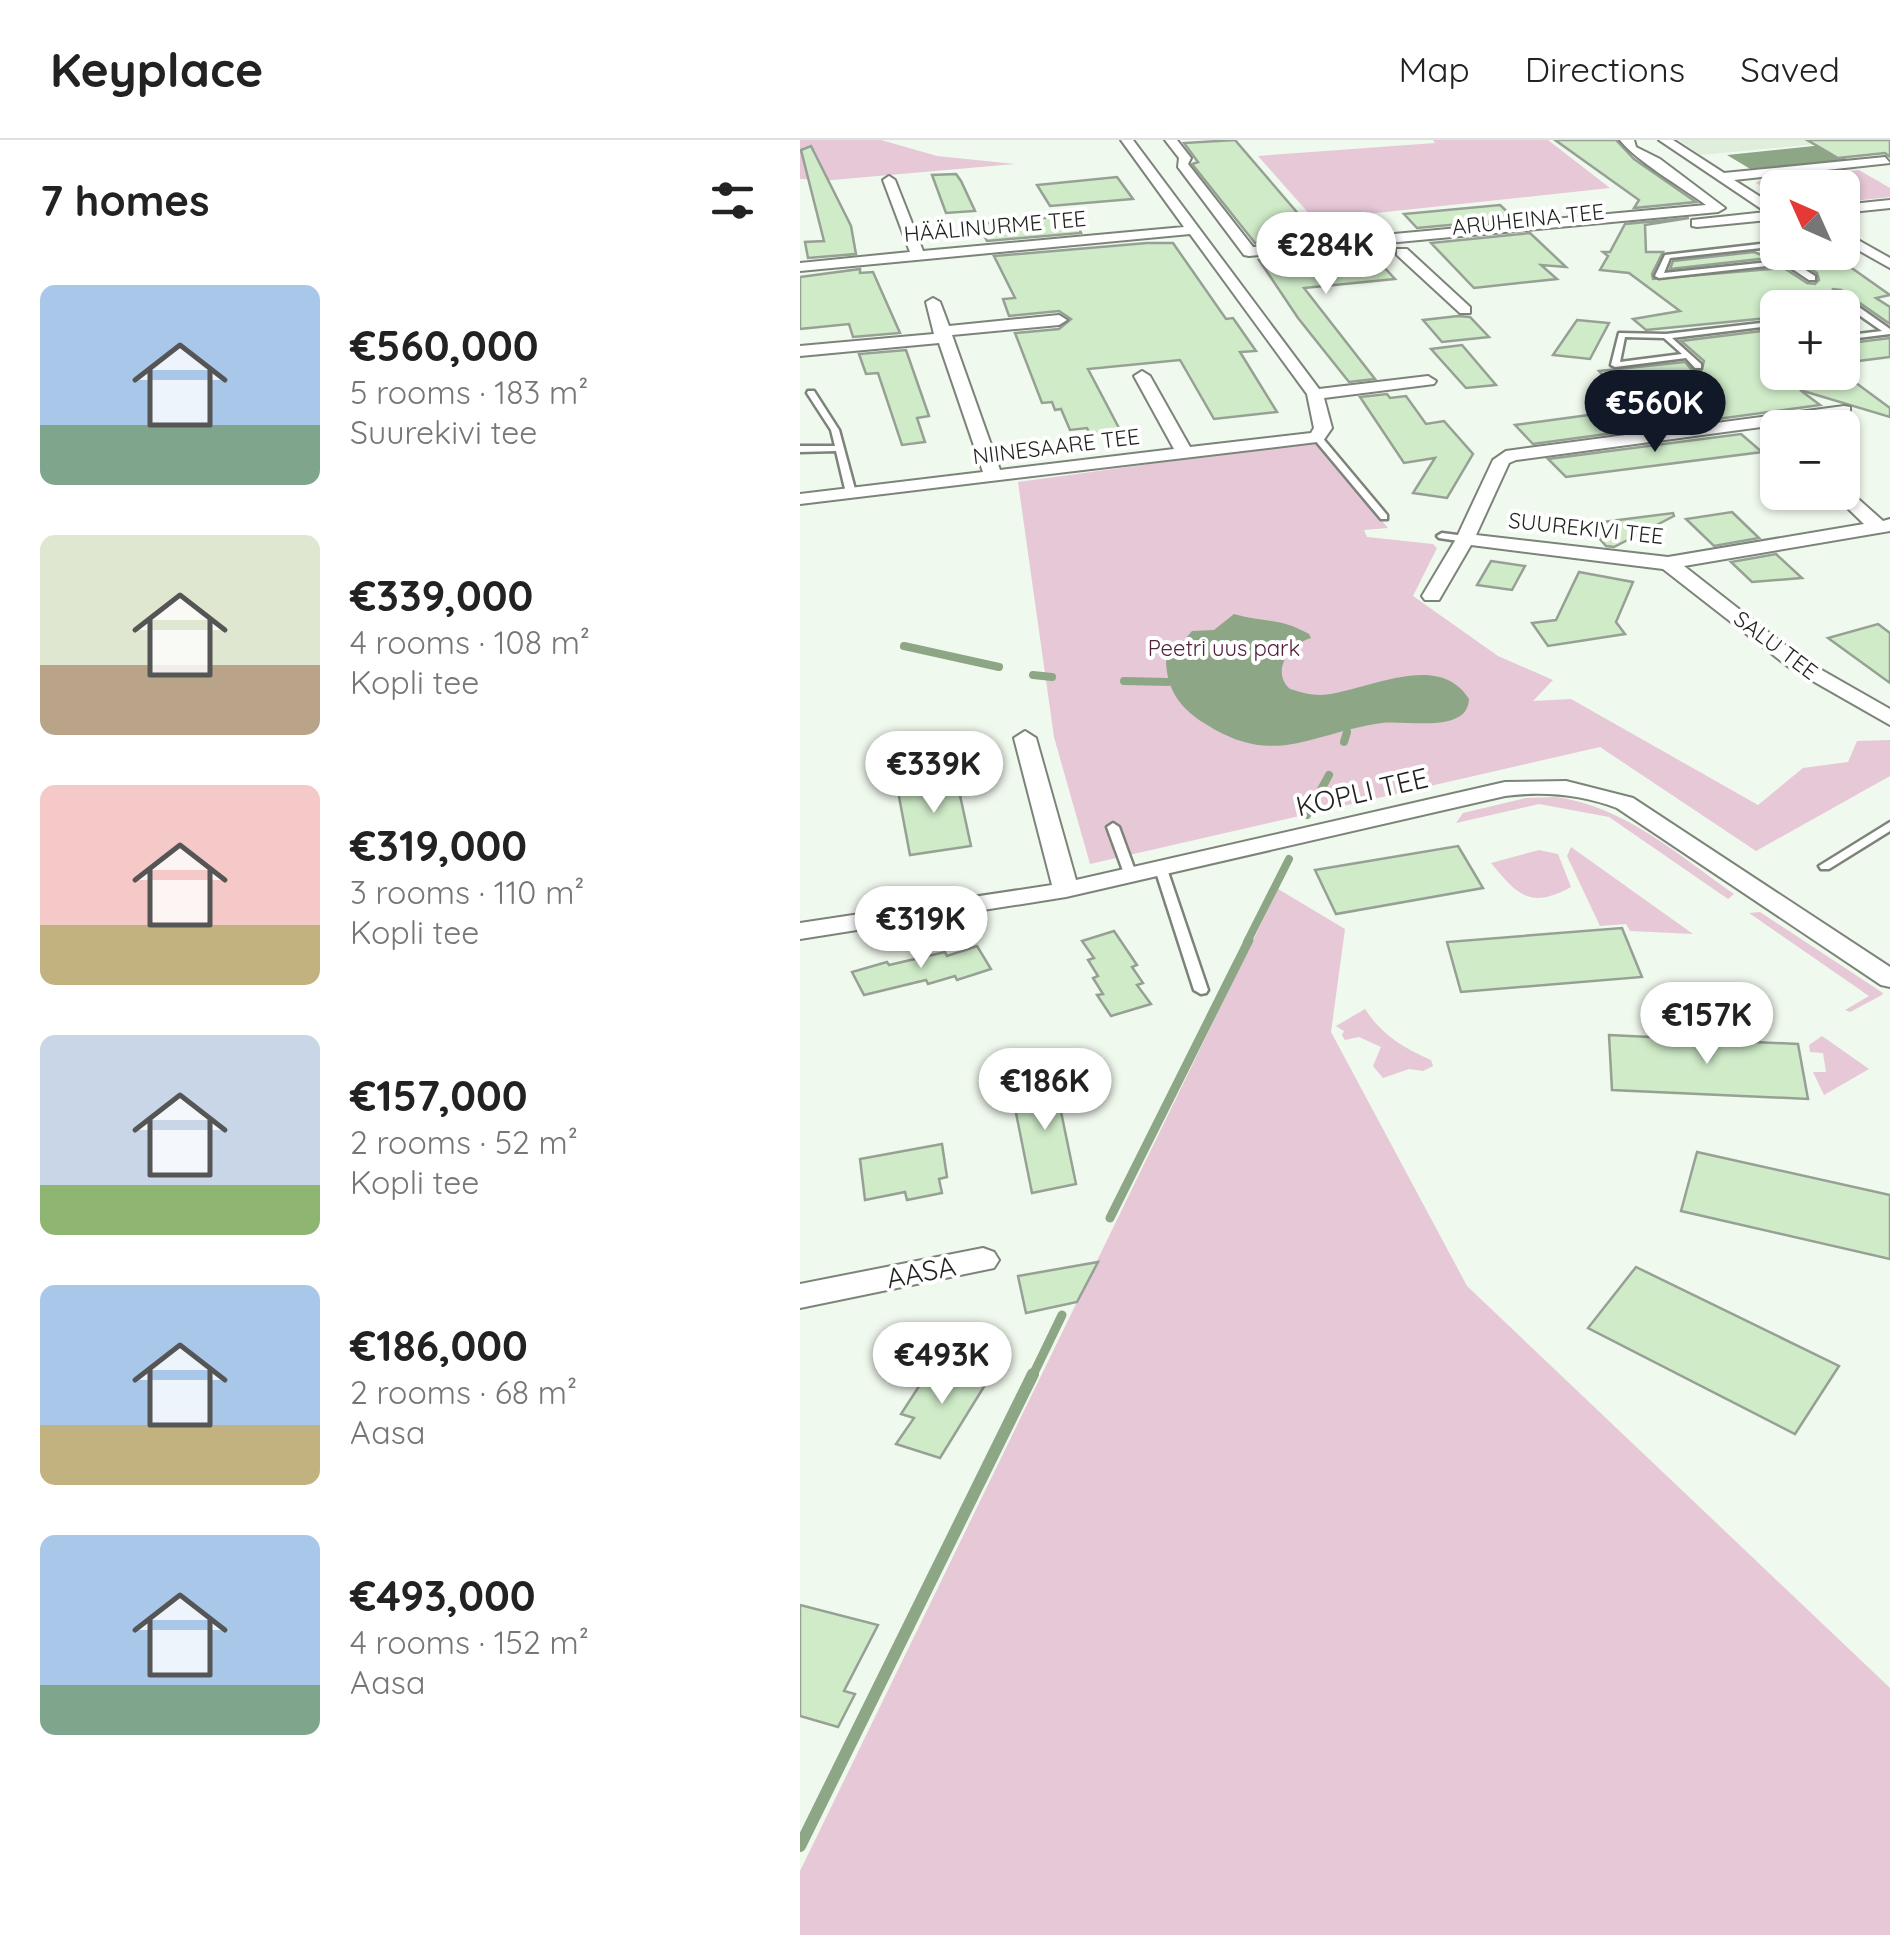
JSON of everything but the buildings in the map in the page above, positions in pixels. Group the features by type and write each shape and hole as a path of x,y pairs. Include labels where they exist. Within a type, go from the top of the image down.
{"street":[{"path":"1129,142 1190,140"},
{"path":"1172,141 1201,189 1249,252 1264,254 1376,248 1437,233 1712,210 1719,205 1656,162 1646,160 1629,148 1632,144 1626,140"},
{"path":"1665,140 1760,203"},
{"path":"1129,142 1315,394 1323,428 1317,437"},
{"path":"1722,177 1885,162"},
{"path":"889,180 918,256"},
{"path":"1165,192 1201,189"},
{"path":"1860,207 1890,204"},
{"path":"1670,214 1684,224"},
{"name":"ARUHEINA TEE","path":"1223,269 1376,248 1402,252 1760,217"},
{"path":"1547,226 1559,236"},
{"name":"HÄÄLINURME TEE","path":"800,267 1232,228"},
{"path":"1402,252 1465,310"},
{"path":"1882,252 1890,264"},
{"path":"933,302 994,478"},
{"path":"800,352 1059,320"},
{"path":"1142,376 1185,453"},
{"path":"1315,394 1428,381"},
{"name":"SUUREKIVI TEE","path":"1432,596 1466,539 1502,460 1512,455 1760,422"},
{"name":"NIINESAARE TEE","path":"800,499 1165,460 1185,453 1317,437"},
{"name":"SUUREKIVI TEE","path":"1860,507 1885,526"},
{"name":"SUUREKIVI TEE","path":"1466,539 1625,561 1668,563 1885,526"},
{"name":"SALU TEE","path":"1668,563 1797,664 1890,718"},
{"path":"1026,738 1066,890"},
{"name":"KOPLI TEE","path":"800,932 1066,890 1504,789 1569,787 1625,803 1890,980"},
{"name":"AASA","path":"800,1296 982,1260"}],"lane":[{"path":"1760,246 1667,256 1659,276 1760,265"},
{"path":"1799,270 1812,278"},
{"path":"1860,313 1890,332"},
{"path":"1688,355 1615,364 1622,335 1666,336 1760,325"},
{"path":"1860,336 1890,332"},
{"path":"1666,336 1698,366"},
{"path":"812,393 835,430 852,493"},
{"path":"1317,437 1384,517"},
{"path":"800,449 840,448"},
{"path":"1442,536 1466,539"},
{"path":"1826,866 1890,826"},
{"path":"1113,827 1131,876"},
{"path":"1161,869 1201,990"}],"shaded area":[{"path":"1679,140 1859,140 1701,155"},
{"path":"1823,145 1850,161 1752,170 1727,155"},
{"path":"1234,614 1280,623 1309,634 1311,638 1290,652 1282,667 1284,682 1290,689 1321,695 1400,677 1439,677 1456,684 1469,699 1466,710 1447,721 1382,723 1293,744 1252,744 1229,737 1182,704 1169,681 1166,661 1192,631 1214,630"}],"green space":[{"path":"800,140 881,140 937,156 1015,164 832,180 800,179"},
{"path":"1433,140 1548,140 1610,188 1320,219 1312,217 1258,156 1435,143"},
{"path":"1860,171 1890,188 1890,197 1860,200"},
{"name":"Peetri uus park","path":"1311,442 1319,446 1388,528 1364,530 1367,537 1433,544 1437,548 1413,596 1498,656 1553,680 1533,701 1571,699 1758,805 1803,768 1848,762 1857,741 1890,740 1890,776 1756,851 1600,747 1090,864 1054,737 1018,482"},
{"path":"1556,797 1605,810 1627,821 1734,894 1728,899 1609,817 1539,804 1456,823 1463,813 1526,798"},
{"path":"1571,847 1693,934 1630,931 1626,924 1600,926 1567,856"},
{"path":"1539,850 1558,854 1571,887 1534,898 1517,890 1491,863"},
{"path":"1278,889 1345,929 1331,1032 1467,1286 1890,1688 1890,1935 800,1935 800,1871"},
{"path":"1760,912 1882,995 1850,1012 1845,1010 1869,996 1749,913"},
{"path":"1365,1009 1386,1033 1431,1060 1433,1066 1383,1078 1373,1066 1381,1047 1359,1037 1345,1040 1344,1031 1336,1026"},
{"path":"1822,1036 1869,1069 1824,1095 1813,1072 1826,1072 1823,1053 1810,1052 1809,1045"}],"waterway":[{"path":"904,646 999,667"},
{"path":"1033,675 1052,677"},
{"path":"1124,681 1168,682"},
{"path":"1344,742 1347,732"},
{"path":"1307,815 1329,775"},
{"path":"1247,942 1289,859"},
{"path":"1110,1218 1249,940"},
{"path":"1032,1377 1062,1315"},
{"path":"800,1846 1033,1374"}]}
